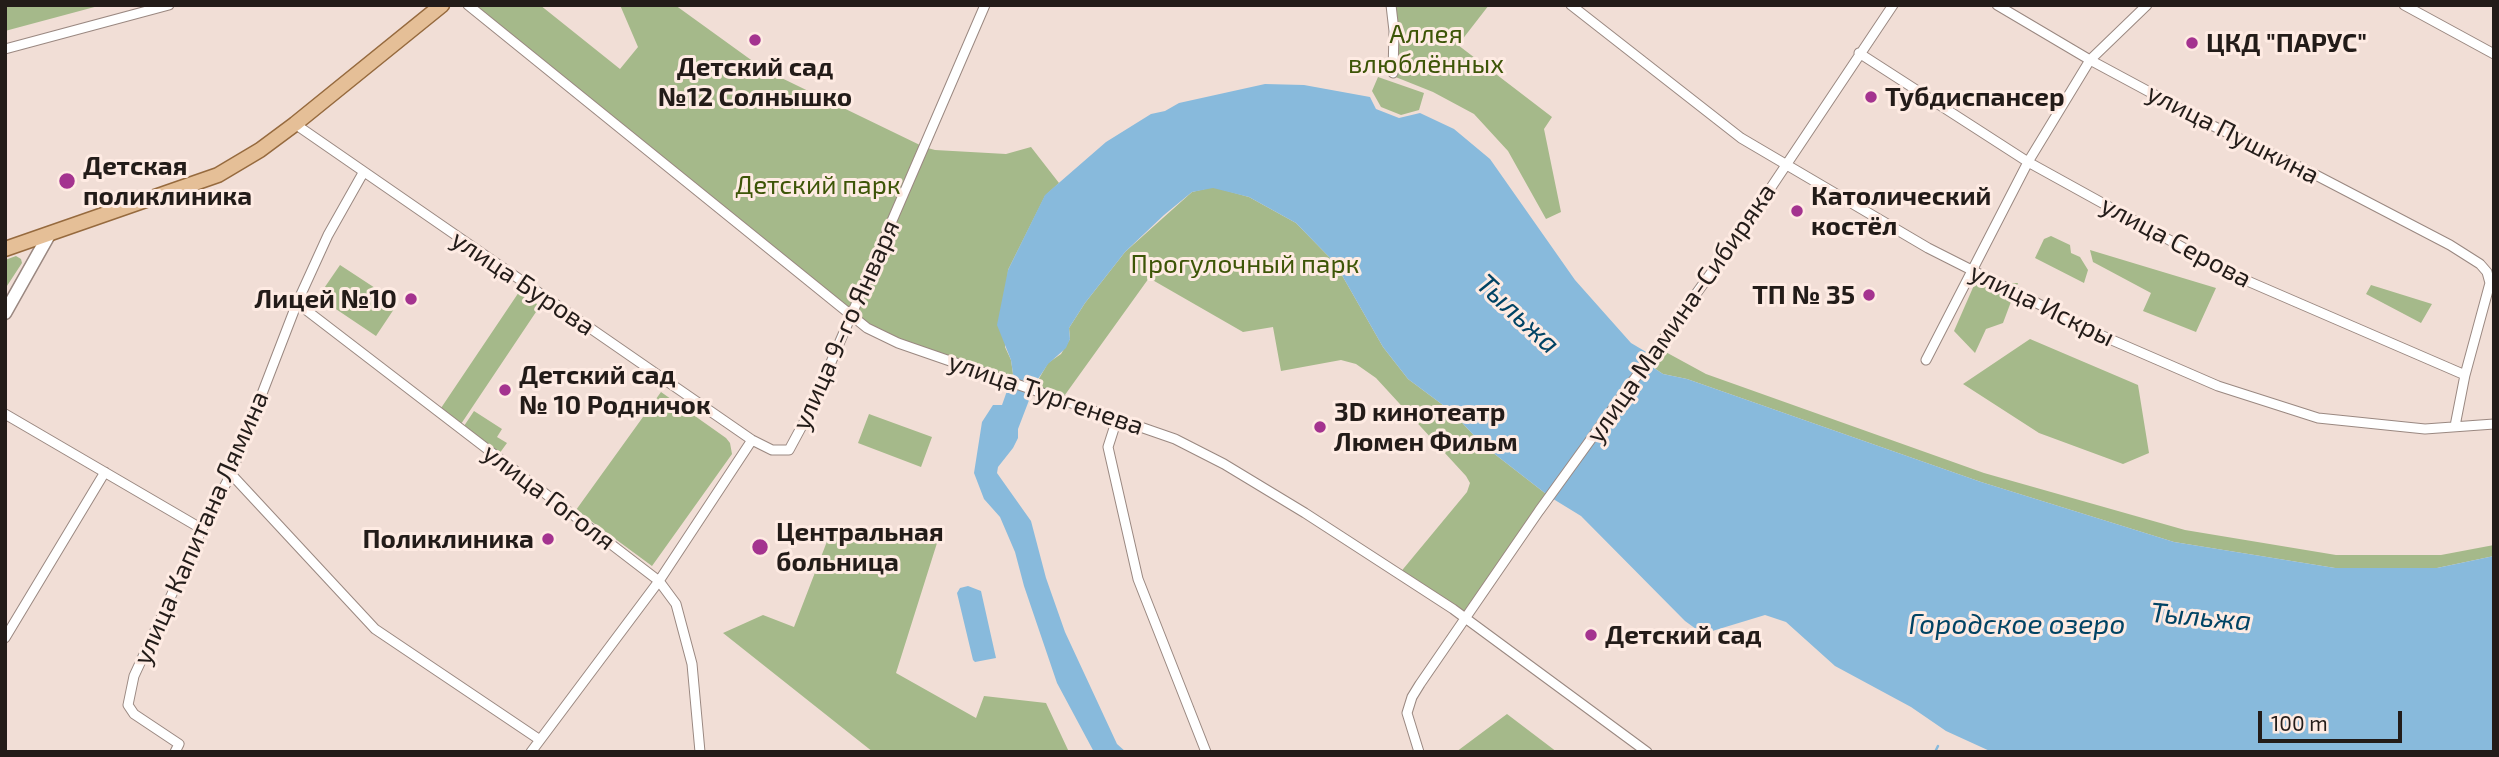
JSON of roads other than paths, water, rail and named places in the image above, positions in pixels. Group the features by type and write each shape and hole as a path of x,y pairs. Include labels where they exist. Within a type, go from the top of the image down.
{"main road":[{"path":"5,249 218,175 260,150 295,124 442,5"}],"street":[{"path":"5,49 169,5"},
{"name":"улица Тургенева","path":"468,5 867,328 898,343 1175,439 1224,464 1306,513 1466,619 1636,748 1647,752"},
{"name":"улица 9-го Января","path":"531,752 659,580 752,440 772,450 789,450 810,411 852,317 985,5"},
{"path":"1391,5 1394,32 1393,73"},
{"name":"улица Искры","path":"1571,5 1741,138 1784,165 1972,271 2098,334 2206,380 2318,418 2425,429 2494,424"},
{"name":"улица Мамина-Сибиряка","path":"1419,752 1407,713 1412,697 1539,511 1748,222 1859,53 1894,5"},
{"name":"улица Пушкина","path":"1997,5 2090,60 2209,124 2310,172 2471,258 2487,272 2490,284 2465,375"},
{"path":"1926,360 2028,162 2090,60 2147,5"},
{"path":"2404,5 2494,54"},
{"name":"улица Серова","path":"1859,53 2028,162 2229,273 2465,375"},
{"name":"улица Бурова","path":"295,124 752,440"},
{"name":"улица Капитана Лямина","path":"176,752 179,744 134,713 128,705 134,676 202,529 231,474 298,303 328,235 363,173"},
{"path":"5,313 50,233"},
{"name":"улица Гоголя","path":"298,303 659,580 676,604 692,664 700,752"},
{"path":"2455,426 2465,375"},
{"path":"5,414 202,529"},
{"path":"1117,419 1108,447 1138,579 1206,752"},
{"path":"5,638 105,472"},
{"path":"231,474 374,629 540,740"}],"water":[{"name":"Городское озеро","path":"1265,84 1304,85 1370,97 1376,109 1399,118 1420,113 1454,129 1490,159 1575,280 1631,343 1653,356 1654,368 1663,374 1687,379 1981,482 2174,542 2335,568 2437,568 2494,556 2494,752 1992,752 1946,731 1911,707 1835,666 1786,622 1765,615 1709,632 1696,629 1581,516 1550,497 1483,445 1451,411 1408,379 1383,347 1335,263 1296,223 1249,197 1213,188 1192,192 1164,215 1125,252 1085,303 1069,328 1070,339 1066,348 1048,364 1036,382 1018,429 1018,438 998,467 997,473 1031,521 1046,578 1065,632 1117,744 1126,752 1094,752 1057,683 1015,552 1000,517 984,499 974,473 982,422 993,405 1002,405 1013,374 1011,360 997,325 1008,270 1045,195 1106,142 1151,114 1165,111 1179,103"},
{"path":"968,586 981,591 996,658 975,662 973,660 957,593 960,588"}],"waterway":[{"path":"1935,752 1938,746"}],"place":[{"name":"Детский сад №12 Солнышко","path":"755,40"},
{"name":"ЦКД \"ПАРУС\"","path":"2192,43"},
{"name":"Тубдиспансер","path":"1871,97"},
{"name":"Детская поликлиника","path":"67,181"},
{"name":"Католический костёл","path":"1797,211"},
{"name":"ТП № 35","path":"1869,295"},
{"name":"Лицей №10","path":"411,299"},
{"name":"Детский сад № 10 Родничок","path":"505,390"},
{"name":"3D кинотеатр Люмен Фильм","path":"1320,427"},
{"name":"Поликлиника","path":"548,539"},
{"name":"Центральная больница","path":"760,547"},
{"name":"Детский сад","path":"1591,635"}],"park label":[{"name":"Аллея влюблённых","path":"1426,49"},
{"name":"Детский парк","path":"818,185"},
{"name":"Прогулочный парк","path":"1245,264"}],"water label":[{"name":"Тыльжа","path":"1518,314"},
{"name":"Тыльжа","path":"2201,617"}]}
